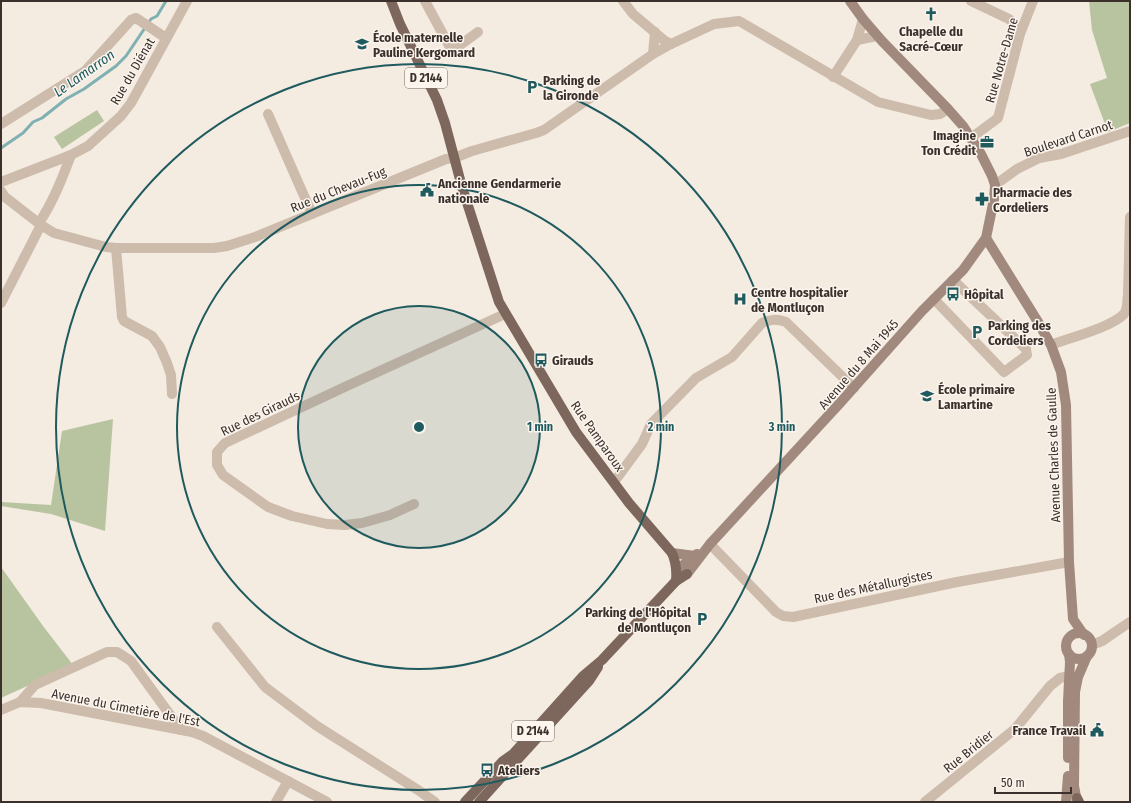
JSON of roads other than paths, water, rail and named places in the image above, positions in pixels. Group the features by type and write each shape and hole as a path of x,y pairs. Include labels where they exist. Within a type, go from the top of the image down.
{"main road":[{"name":"D 2144","path":"391,1 400,24 437,100 445,123 454,158"},
{"path":"850,1 863,20 877,36 963,126 986,163 995,185"},
{"name":"Rue Pamparoux","path":"454,158 499,302 505,314 576,432 629,503 672,553 682,572"},
{"name":"Avenue du 8 Mai 1945","path":"682,572 710,544 840,404 922,311 963,270 986,238 994,199 995,185"},
{"name":"Avenue Charles de Gaulle","path":"986,238 1051,345 1061,372 1066,405 1069,562 1073,619 1070,626 1070,637"},
{"name":"Avenue du 8 Mai 1945","path":"682,572 695,556 710,544"},
{"path":"672,553 695,556"},
{"name":"D 2144","path":"479,801 513,754 583,676 602,660 676,581 682,572"},
{"path":"1066,802 1068,787 1068,701 1074,676 1092,649 1090,639 1084,634 1073,619"},
{"path":"1076,801 1074,786 1074,676 1066,646 1070,637 1077,634 1084,634"},
{"path":"1069,654 1080,659 1087,656"},
{"name":"D 2144","path":"479,801 591,678 602,660"},
{"name":"D 2144","path":"464,802 503,761 513,754"},
{"path":"1068,787 1076,801"}],"street":[{"name":"Rue du Diénat","path":"1,182 71,156 88,146 121,116 131,103 187,1"},
{"path":"425,1 452,51 478,32"},
{"path":"623,1 632,14 665,41 671,44"},
{"path":"971,1 1009,19 1015,25 1020,34"},
{"name":"Rue Notre-Dame","path":"971,138 998,118 1020,34 1033,1"},
{"path":"1,124 85,71 131,20 136,18 140,20 166,38"},
{"path":"833,77 856,40 863,20"},
{"name":"Rue du Chevau-Fug","path":"1,191 5,196 40,224 54,233 106,248 214,248 227,246 255,237 446,159 454,158 472,151 544,130 653,54 714,24 739,21 878,102 930,116 940,114 948,109"},
{"path":"653,54 655,32"},
{"path":"856,40 877,36"},
{"path":"268,114 312,214"},
{"name":"Boulevard Carnot","path":"995,185 1017,169 1039,158 1061,154 1130,131"},
{"path":"1,303 59,188 71,156"},
{"path":"1051,345 1096,329 1109,323 1124,313 1128,295 1130,217"},
{"path":"116,248 122,317 124,321 152,336 160,347 171,375 172,394"},
{"path":"934,299 1004,372 1027,354 1026,349 954,280"},
{"name":"Rue des Girauds","path":"414,504 390,515 362,523 345,525 327,524 292,516 268,506 223,474 217,465 217,452 225,443 505,314"},
{"path":"614,482 642,444 652,424 696,378 732,357 762,323 769,320 777,319 786,322 854,388"},
{"name":"Rue des Métallurgistes","path":"710,544 776,612 783,616 793,617 957,582 1069,562"},
{"path":"1092,645 1107,638 1130,622"},
{"path":"217,627 265,687 317,726 435,802"},
{"path":"20,702 35,685 107,652 117,652 131,660 181,730"},
{"name":"Rue Bridier","path":"925,802 1007,737 1024,720 1050,686 1060,678 1074,676"},
{"name":"Avenue du Cimetière de l'Est","path":"1,710 20,702 41,703 181,730 203,736 327,802"},
{"path":"276,802 288,781"}],"waterway":[{"name":"Le Lamarron","path":"1,148 23,133 33,122 42,118 66,99 84,89 116,66 126,56 151,19 157,16 166,1"}],"place":[{"name":"Chapelle du Sacré-Cœur","path":"931,14"},
{"name":"École maternelle Pauline Kergomard","path":"362,44"},
{"name":"Parking de la Gironde","path":"532,87"},
{"name":"Imagine Ton Crédit","path":"987,142"},
{"name":"Ancienne Gendarmerie nationale","path":"427,190"},
{"name":"Pharmacie des Cordeliers","path":"982,199"},
{"name":"Hôpital","path":"953,294"},
{"name":"Centre hospitalier de Montluçon","path":"740,299"},
{"name":"Parking des Cordeliers","path":"977,332"},
{"name":"Girauds","path":"541,360"},
{"name":"École primaire Lamartine","path":"927,396"},
{"name":"Parking de l'Hôpital de Montluçon","path":"702,619"},
{"name":"France Travail","path":"1097,730"},
{"name":"Ateliers","path":"487,770"}]}
